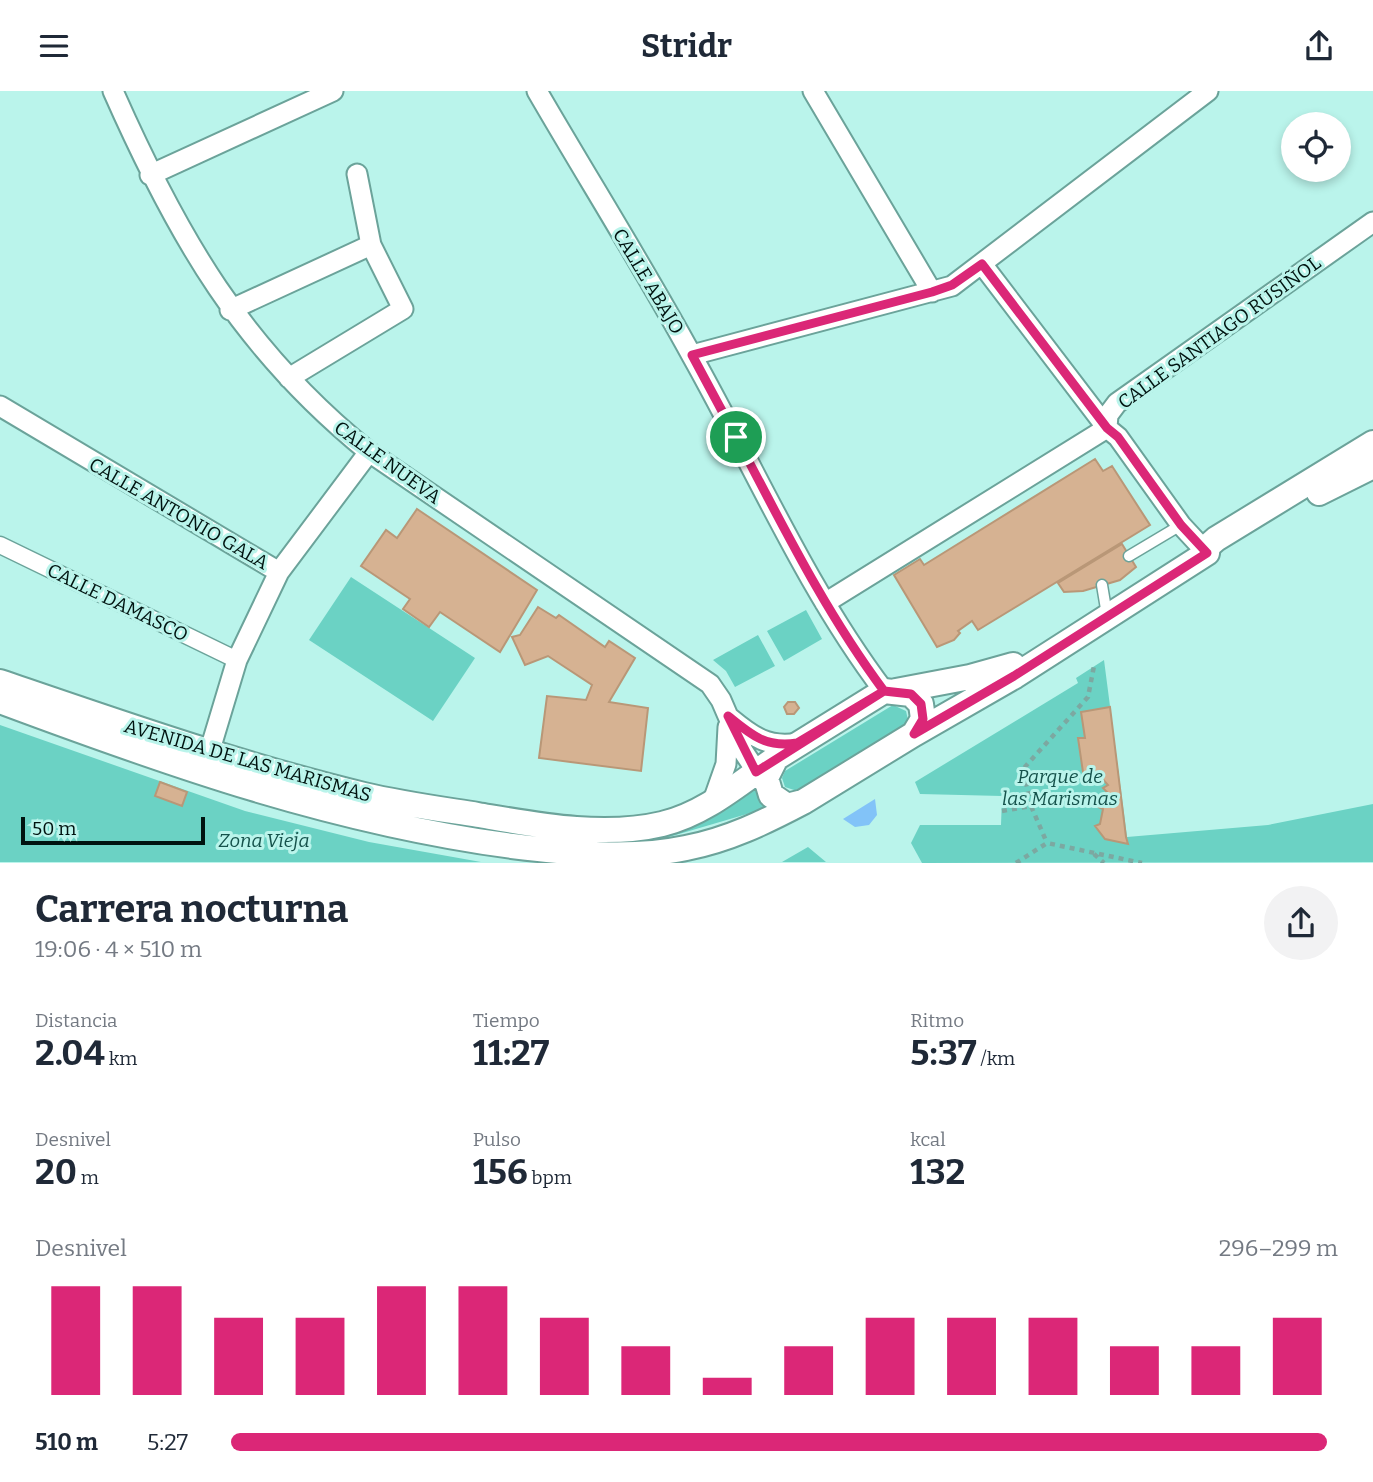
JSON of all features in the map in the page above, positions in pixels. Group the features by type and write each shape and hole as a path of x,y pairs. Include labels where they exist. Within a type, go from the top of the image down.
{"street":[{"name":"CALLE NUEVA","path":"113,91 150,175 204,271 230,310 289,379 330,420 369,452 696,673 716,691 728,716 766,772"},
{"path":"150,175 333,91"},
{"name":"CALLE ABAJO","path":"537,91 692,355 849,644 890,691"},
{"path":"813,91 932,292"},
{"path":"692,355 952,285 1209,91"},
{"path":"289,379 403,309 371,245 357,174"},
{"name":"CALLE SANTIAGO RUSIÑOL","path":"825,603 1107,428 1108,415 1117,403 1373,222"},
{"path":"230,310 371,245"},
{"path":"982,264 1107,428 1118,437 1181,525 1207,553 1216,555 1316,495 1373,466"},
{"name":"CALLE ANTONIO GALA","path":"0,406 279,572 237,660 206,764"},
{"path":"914,734 1014,676 1052,649 1207,553 1210,544 1225,533 1373,443"},
{"path":"279,572 369,452"},
{"name":"CALLE DAMASCO","path":"0,545 237,660"},
{"path":"890,691 997,671 1052,649"},
{"name":"AVENIDA DE LAS MARISMAS","path":"0,682 206,764 382,799 576,828 644,828 676,820 766,772 797,743 890,691"},
{"path":"890,691 911,694 922,705 922,723 914,734"},
{"name":"AVENIDA DE LAS MARISMAS","path":"0,701 411,830 484,842 600,854 659,852 704,844 752,828 803,802 914,734"},
{"name":"CALLE NUEVA","path":"728,716 765,743 797,743"},
{"path":"713,801 726,764 728,716"},
{"path":"766,772 782,805 803,802"}],"lane":[{"path":"1129,556 1181,525"},
{"path":"1102,585 1107,615"}],"path":[{"path":"1047,843 1031,806 1023,769 1088,697 1094,666"},
{"path":"1002,811 1031,806"},
{"path":"1016,863 1047,843 1142,863"},
{"path":"1091,852 1104,863"}],"green space":[{"path":"351,577 475,658 433,721 309,640"},
{"path":"806,610 822,639 784,661 767,631"},
{"path":"758,635 775,666 735,687 726,671 713,660"},
{"name":"Parque de las Marismas","path":"1104,660 1127,837 1268,825 1373,804 1373,862 922,863 911,843 920,825 1001,825 1002,796 920,794 915,782 1078,683 1076,678"},
{"path":"893,705 906,711 908,720 903,727 797,791 785,787 782,778 785,771"},
{"name":"Zona Vieja","path":"0,725 245,811 369,842 481,862 0,862"},
{"path":"755,787 764,809 662,839 606,845 607,841 668,832 703,821"},
{"path":"808,847 826,862 782,862"}],"water":[{"path":"875,799 877,815 869,825 855,827 843,819"}],"building":[{"path":"1095,459 1103,471 1112,466 1150,525 978,630 972,621 958,631 960,633 954,640 937,647 894,575 920,559 924,565"},
{"path":"417,509 537,590 500,652 440,612 429,627 403,609 410,599 361,566 386,530 397,538"},
{"path":"1122,544 1136,567 1120,580 1083,591 1064,592 1058,583"},
{"path":"538,607 556,618 559,615 605,647 609,641 635,658 609,702 648,708 641,771 539,758 547,696 586,700 592,685 548,656 525,665 512,637 520,635"},
{"path":"788,702 795,702 799,708 794,714 787,714 784,707"},
{"path":"1110,707 1128,844 1105,839 1095,826 1100,824 1103,809 1098,807 1102,803 1098,797 1107,792 1103,788 1108,785 1100,776 1084,779 1078,738 1085,738 1081,712"},
{"path":"160,782 187,792 182,806 155,796"}],"route":[{"path":"736,437 692,355 932,292 952,285 982,264 1107,428 1118,437 1181,525 1207,553 1052,649 1014,676 914,734 923,719 919,700 901,691 884,691 797,743 756,772 743,751 728,716 765,743 797,743 884,691 849,644 825,603 736,437"}]}
